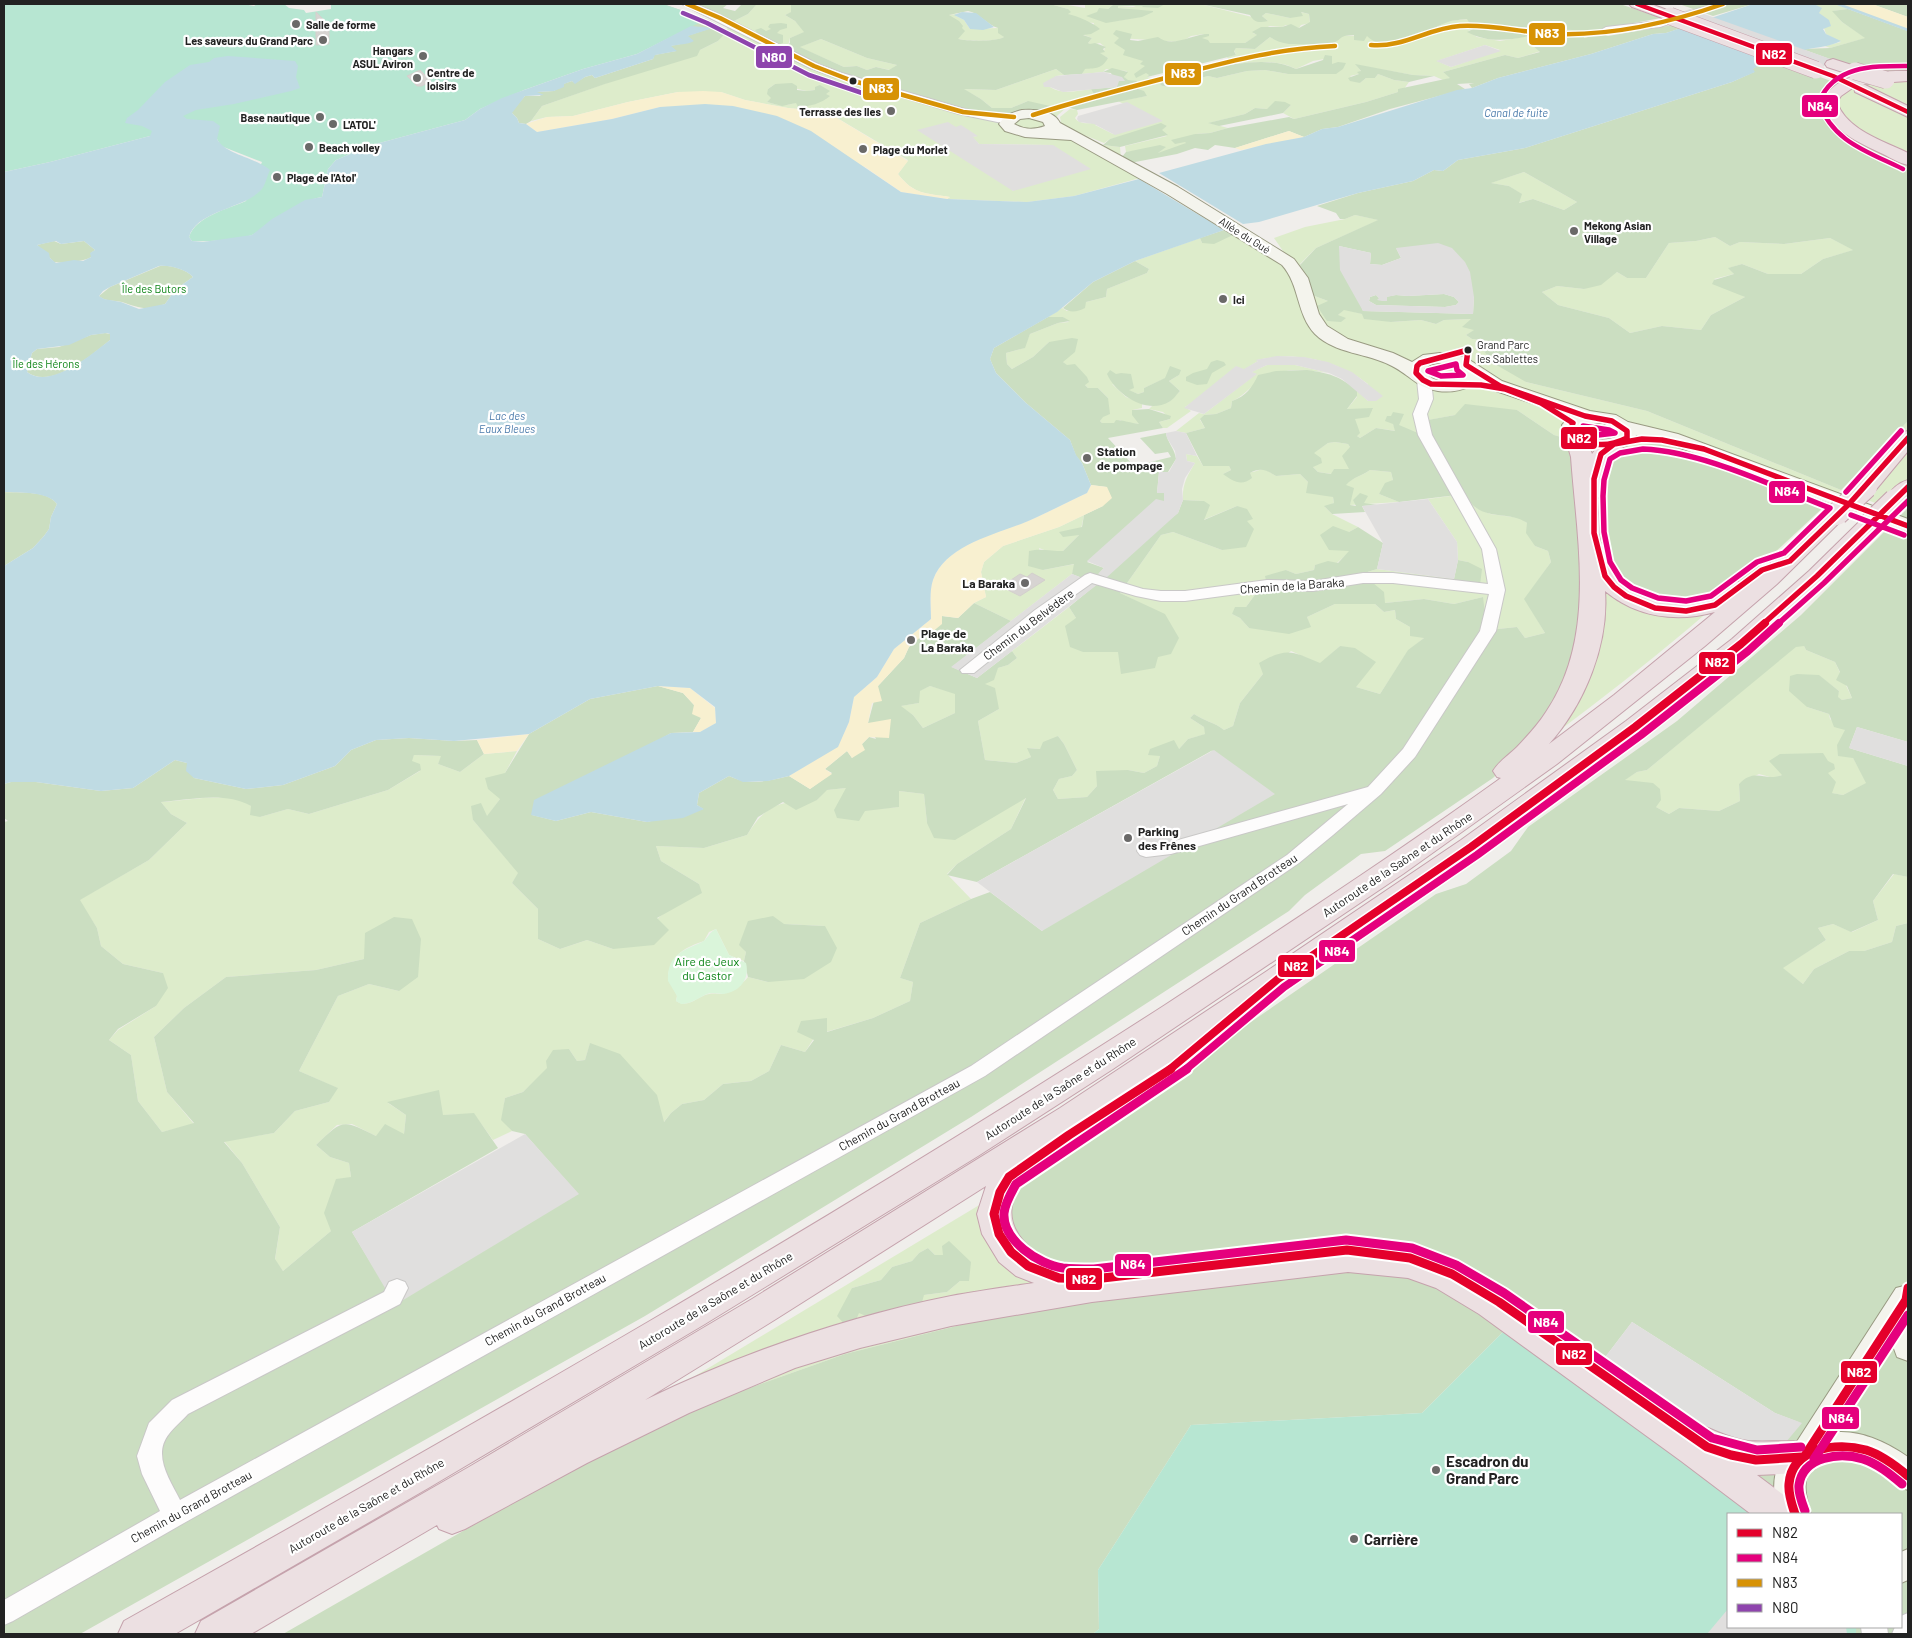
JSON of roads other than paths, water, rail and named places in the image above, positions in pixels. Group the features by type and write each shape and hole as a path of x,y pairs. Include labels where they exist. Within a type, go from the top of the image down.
{"highway":[{"path":"1638,4 1673,8 1837,72 1908,96"},
{"path":"1837,72 1873,85 1908,106"},
{"path":"1908,76 1877,77 1850,83 1834,92 1829,102 1832,114 1844,125 1908,160"},
{"path":"1873,85 1908,86"},
{"path":"1873,85 1908,112"},
{"path":"1169,1018 1279,929 1478,794 1522,756 1563,705 1583,664 1589,645 1593,619 1593,596 1579,425"},
{"path":"1619,437 1602,453 1594,471 1592,486 1598,550 1604,574 1611,584 1628,597 1665,610 1685,611 1701,609 1715,604 1744,586 1763,569 1787,563"},
{"name":"Autoroute de la Saône et du Rhône","path":"138,1634 463,1450 737,1288 1016,1117 1169,1018 1445,832 1597,722 1715,626 1787,563 1866,487 1908,438"},
{"path":"215,1634 482,1479 806,1283 1071,1117 1278,979 1471,848 1635,727 1741,644 1817,576 1869,525 1902,508"},
{"path":"1278,979 1178,1064 1009,1177 1000,1192 994,1214 1000,1234 1011,1252 1028,1266 1060,1278 1094,1279 1347,1250 1410,1258 1452,1274 1499,1302 1707,1447 1756,1460 1804,1455"},
{"path":"233,1634 291,1608 414,1538 574,1451 676,1402 787,1356 860,1334 951,1311 1092,1288 1348,1258 1409,1264 1448,1278 1491,1304 1694,1449 1779,1513"}],"street":[{"path":"687,4 711,14 814,66 838,75 963,112 1010,119"},
{"path":"1606,30 1660,24 1723,4"},
{"name":"Allée du Gué","path":"1076,137 1022,133 1006,126 1010,119 1039,115 1050,120 1053,125 1076,137 1141,172 1288,262 1302,279 1315,322 1322,331 1349,346 1382,355 1438,385 1463,381 1489,386 1543,404 1579,425"},
{"path":"1040,133 1049,130 1053,125"},
{"path":"1423,378 1435,358 1450,359 1466,365 1463,381"},
{"name":"Chemin du Grand Brotteau","path":"4,1613 175,1514 978,1071 1294,859 1375,790 1409,753 1488,631 1497,590 1489,549 1425,435 1420,414 1423,378"},
{"path":"1619,437 1608,419 1579,425 1592,444 1619,437 1654,439 1694,446 1902,508"},
{"name":"Chemin de la Baraka","path":"1090,578 1141,593 1161,596 1185,596 1267,585 1312,586 1363,578 1392,578 1497,590"},
{"name":"Chemin du Belvédère","path":"968,670 1040,613 1090,578"},
{"path":"1146,850 1171,848 1375,790"},
{"path":"175,1514 154,1474 149,1456 157,1430 180,1406 392,1298 397,1288"},
{"path":"1795,1513 1790,1502 1788,1484 1792,1469 1804,1455 1907,1294"},
{"path":"1907,1294 1908,1348"},
{"path":"1804,1455 1821,1447 1838,1445 1858,1448 1877,1454 1908,1476"},
{"path":"1905,1634 1908,1625"}],"water":[{"name":"Canal de fuite","path":"1753,4 1814,4 1822,8 1819,13 1829,20 1831,26 1823,29 1826,34 1841,41 1831,45 1800,51 1785,59 1776,67 1764,62 1753,69 1755,72 1732,82 1525,148 1458,160 1443,171 1434,170 1413,181 1358,193 1259,222 1243,224 1159,173 1266,144 1304,137 1322,129 1338,127 1457,90 1472,88 1498,78 1591,54 1653,34 1666,33"},
{"path":"962,12 976,13 994,27 983,30 970,29 964,20 954,15"},
{"name":"Lac des Eaux Bleues","path":"691,26 713,28 688,36 694,41 671,46 677,51 655,55 653,59 595,78 592,75 585,77 575,84 572,81 554,91 537,92 544,95 525,96 512,113 519,123 526,124 537,132 612,119 660,107 705,104 733,106 777,116 811,131 901,192 947,199 1027,202 1074,196 1139,179 1224,230 1135,261 1093,282 1057,312 994,348 990,359 996,373 1026,403 1070,440 1091,485 1087,493 1022,524 963,548 940,567 932,584 931,619 894,649 877,677 854,697 849,722 838,747 789,776 768,781 743,782 729,776 699,793 697,805 704,809 683,818 647,822 591,812 556,821 531,815 534,800 671,733 700,732 716,723 715,707 690,688 658,686 590,699 529,734 454,741 409,738 376,740 351,750 335,766 283,785 246,789 194,778 186,771 187,763 175,760 133,788 101,791 36,782 11,782 4,784 4,566 33,548 44,536 49,529 51,517 57,504 53,500 40,495 4,492 4,172 150,136 152,131 142,126 125,123 127,118 138,110 165,82 190,65 228,56 295,61 298,66 296,77 300,88 234,104 196,110 183,116 187,119 213,121 220,126 217,139 221,144 227,149 270,170 265,184 260,191 252,197 201,221 193,228 189,237 192,241 203,242 252,235 272,219 305,200 322,197 328,169 336,160 372,145 465,120 480,109 502,98 583,69 637,54","holes":["56,241 61,244 84,241 95,250 90,253 91,257 83,261 74,260 56,263 50,258 49,253 37,245","159,266 177,268 193,277 176,289 165,304 139,309 99,296 110,287","107,333 110,334 110,340 82,361 59,373 47,377 36,376 27,372 32,353 37,349 69,345 91,335"]}],"waterway":[{"path":"1838,4 1908,30"}],"place":[{"name":"Salle de forme","path":"296,24"},
{"name":"Les saveurs du Grand Parc","path":"323,40"},
{"name":"Hangars ASUL Aviron","path":"423,56"},
{"name":"Centre de loisirs","path":"417,78"},
{"name":"Terrasse des Iles","path":"891,111"},
{"name":"Base nautique","path":"320,117"},
{"name":"L'ATOL'","path":"333,124"},
{"name":"Beach volley","path":"309,147"},
{"name":"Plage du Morlet","path":"863,149"},
{"name":"Plage de l'Atol'","path":"277,177"},
{"name":"Mekong Asian Village","path":"1574,231"},
{"name":"Ici","path":"1223,299"},
{"name":"Grand Parc les Sablettes","path":"1468,350"},
{"name":"Station de pompage","path":"1087,458"},
{"name":"La Baraka","path":"1025,583"},
{"name":"Plage de La Baraka","path":"911,640"},
{"name":"Parking des Frênes","path":"1128,838"},
{"name":"Escadron du Grand Parc","path":"1436,1470"},
{"name":"Carrière","path":"1354,1539"}],"park label":[{"name":"Île des Butors","path":"154,288"},
{"name":"Île des Hérons","path":"46,363"},
{"name":"Aire de Jeux du Castor","path":"707,968"}]}
